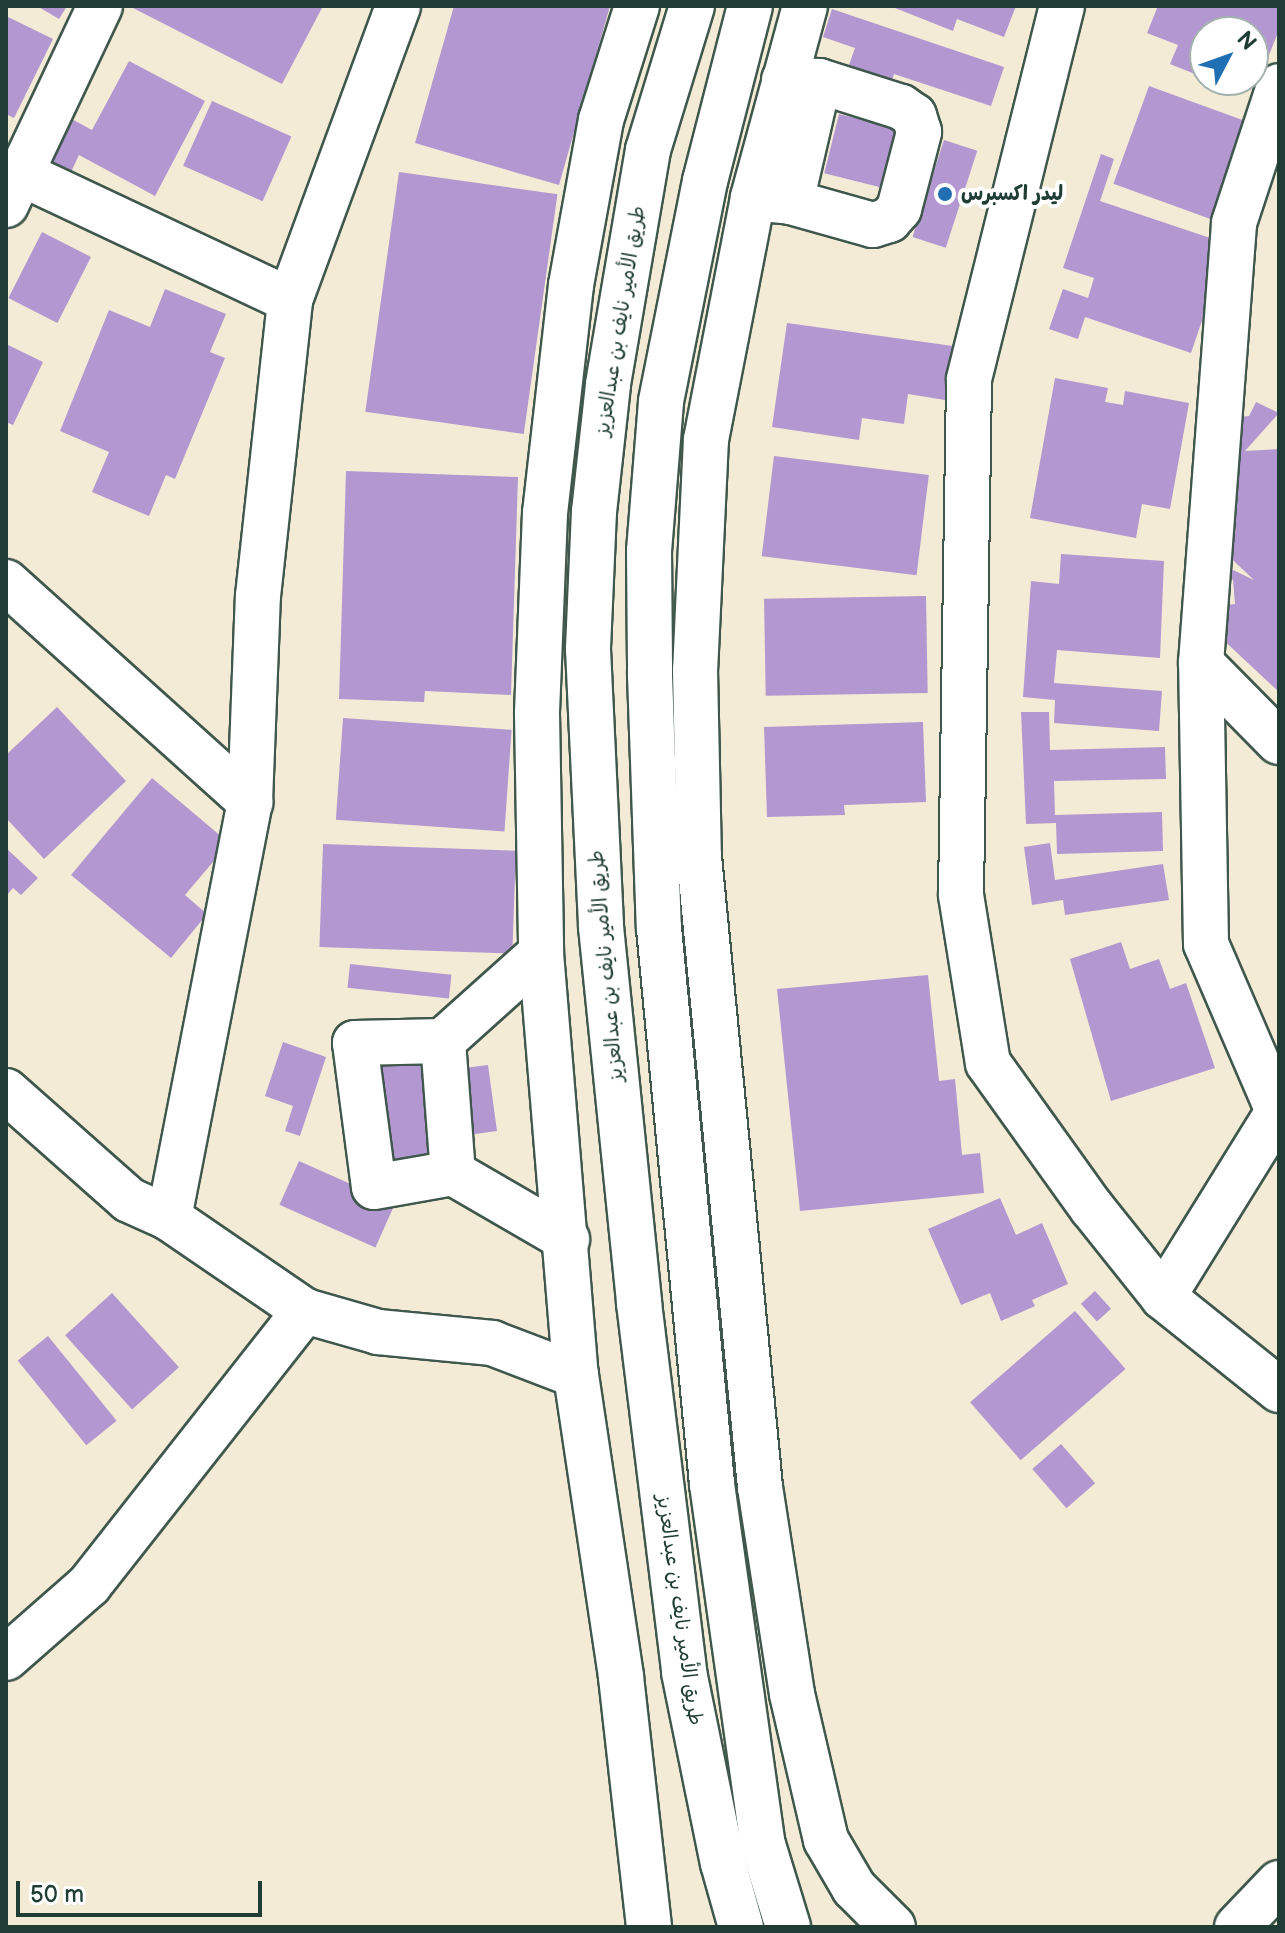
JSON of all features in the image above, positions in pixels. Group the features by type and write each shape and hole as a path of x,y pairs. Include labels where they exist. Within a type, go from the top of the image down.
{"main road":[{"path":"100,6 14,190 290,300"},
{"path":"169,1218 250,802 258,596 290,300 398,6"},
{"path":"637,6 598,135 571,285 545,513 537,714 541,953 576,1375 621,1677 649,1927"},
{"name":"طريق الأمير نايف بن عبدالعزيز","path":"692,6 648,150 608,385 594,511 588,649 601,927 639,1303 684,1672 723,1863 741,1927"},
{"path":"750,6 705,181 661,402 649,551 659,928 712,1484 763,1845 788,1927"},
{"path":"805,6 802,81 706,439 695,670 699,857 760,1487 792,1694 826,1840 854,1888 893,1927"},
{"path":"1062,6 969,380 961,895 988,1063 1092,1208 1163,1297 1279,1390"},
{"path":"772,200 873,225 889,220 899,209 919,132 914,116 901,107 802,81"},
{"path":"1163,1297 1278,1110 1206,944 1201,663 1234,223 1271,142 1279,86"},
{"path":"6,582 250,802"},
{"path":"1201,663 1279,742"},
{"path":"541,953 443,1041 355,1043 374,1187 453,1173 567,1239"},
{"path":"443,1041 453,1173"},
{"path":"6,1091 129,1200 169,1218 305,1311 378,1332 492,1343 576,1375"},
{"path":"8,1652 89,1585 305,1311"},
{"path":"1237,1927 1279,1883"}],"building":[{"path":"37,6 67,6 59,19"},
{"path":"129,6 323,6 282,84"},
{"path":"454,6 610,6 559,185 415,143"},
{"path":"890,6 1016,6 1004,37 957,19 953,31"},
{"path":"1158,6 1279,6 1279,30 1269,55 1269,16 1189,16 1189,72 1170,64 1178,45 1147,33"},
{"path":"832,9 1004,67 991,106 894,74 886,97 843,82 855,48 823,37"},
{"path":"6,16 53,39 14,118 6,114"},
{"path":"129,61 205,101 155,196 79,155 71,172 45,158 66,116 92,130"},
{"path":"1149,86 1251,123 1216,221 1113,184"},
{"path":"212,101 291,136 263,201 183,166"},
{"path":"839,114 905,130 890,190 824,173"},
{"name":"ليدر اكسبرس","path":"944,140 977,151 946,248 912,237"},
{"path":"1101,154 1114,159 1100,201 1228,244 1191,353 1085,317 1078,339 1049,329 1063,289 1088,298 1094,278 1063,268"},
{"path":"399,172 557,194 524,434 365,412"},
{"path":"42,232 91,257 57,323 8,298"},
{"path":"165,289 226,314 210,352 225,358 175,479 166,475 149,516 92,492 109,452 60,431 109,310 150,327"},
{"path":"787,323 953,346 945,400 908,394 904,424 862,418 859,440 772,427"},
{"path":"6,344 43,362 13,425 6,422"},
{"path":"1055,378 1108,388 1105,402 1123,405 1125,391 1189,403 1170,509 1142,504 1136,538 1030,518"},
{"path":"1256,402 1279,413 1245,451 1279,449 1279,692 1218,635 1217,606 1235,604 1233,580 1210,559 1254,580 1222,550 1230,418 1249,416"},
{"path":"774,456 929,475 917,575 762,556"},
{"path":"346,471 518,477 511,695 425,691 424,702 339,699"},
{"path":"1061,554 1164,561 1160,658 1057,650 1054,683 1162,691 1159,731 1054,723 1055,700 1023,697 1031,581 1059,584"},
{"path":"926,596 928,693 766,696 764,599"},
{"path":"57,707 126,781 44,859 6,818 6,755"},
{"path":"1021,712 1049,712 1050,750 1165,747 1166,779 1054,781 1055,815 1162,812 1163,851 1057,854 1056,823 1026,824"},
{"path":"343,718 512,730 504,832 336,820"},
{"path":"923,722 926,802 844,805 845,815 767,817 764,727"},
{"path":"152,778 229,843 185,895 207,914 171,958 71,875"},
{"path":"1050,843 1055,880 1163,864 1169,900 1065,915 1063,900 1032,905 1024,847"},
{"path":"323,844 516,851 512,954 319,947"},
{"path":"6,848 38,878 21,895 13,888 6,896"},
{"path":"1121,942 1130,969 1159,959 1170,989 1186,983 1215,1068 1111,1101 1070,959"},
{"path":"350,964 451,975 449,999 347,988"},
{"path":"928,975 939,1081 955,1079 962,1155 980,1153 984,1193 800,1211 777,989"},
{"path":"283,1042 326,1057 300,1136 285,1131 293,1106 265,1096"},
{"path":"436,1045 440,1071 488,1065 497,1131 446,1138 449,1159 386,1167 370,1053"},
{"path":"299,1161 395,1204 375,1248 279,1205"},
{"path":"1000,1198 1016,1235 1042,1223 1068,1284 1032,1300 1035,1306 1001,1321 990,1293 961,1305 928,1229"},
{"path":"1095,1291 1111,1309 1097,1322 1081,1304"},
{"path":"112,1293 179,1367 132,1409 65,1335"},
{"path":"1075,1311 1126,1369 1021,1460 970,1402"},
{"path":"48,1336 117,1421 86,1445 18,1361"},
{"path":"1061,1444 1095,1483 1066,1508 1032,1469"}],"place":[{"name":"ليدر اكسبرس","path":"945,194"}]}
